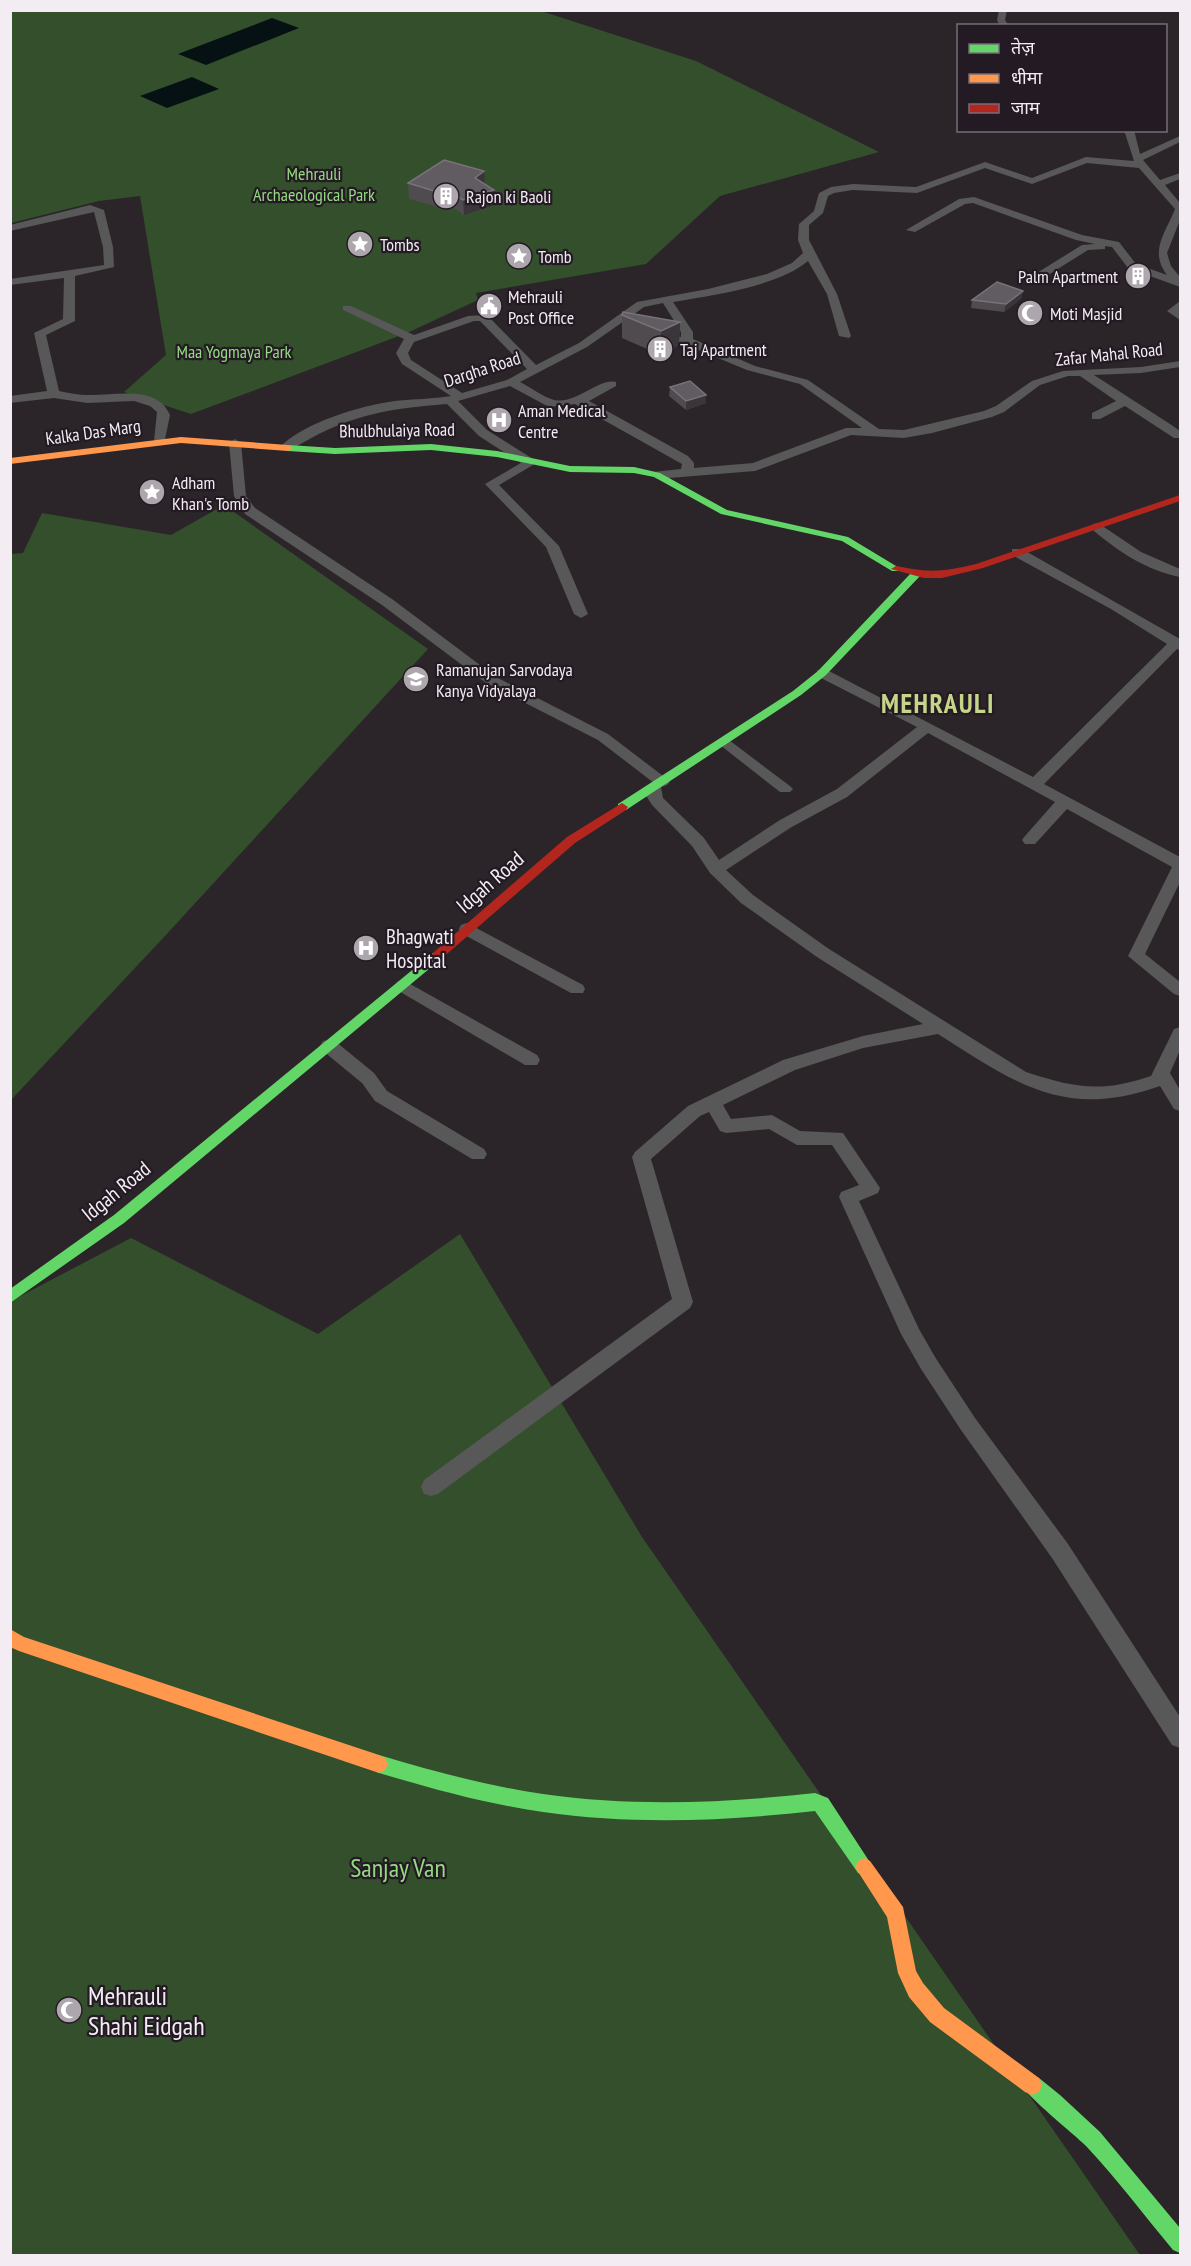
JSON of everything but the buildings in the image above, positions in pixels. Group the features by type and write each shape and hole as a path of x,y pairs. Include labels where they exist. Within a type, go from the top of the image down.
{"street":[{"path":"1003,10 1001,20 1004,24"},
{"path":"1130,132 1138,162 1177,203 1180,215 1162,253 1166,266 1180,283"},
{"path":"917,190 985,165 1032,181 1086,160 1138,162 1180,139"},
{"path":"1158,184 1180,176"},
{"path":"845,336 838,307 818,266 809,254 800,231 802,225 823,208 826,192 853,187 917,190 946,201 974,200 1080,238 1110,242 1118,247 1132,266 1180,283"},
{"path":"911,230 946,201"},
{"path":"10,228 90,208 99,210 108,247 109,267 10,282"},
{"path":"1036,278 1086,248 1118,247"},
{"name":"Dargha Road","path":"285,448 314,430 350,415 392,405 456,399 511,382 615,329 641,304 708,292 771,276 796,265 809,254"},
{"path":"54,394 40,333 69,321 70,274"},
{"path":"666,299 687,332 687,341"},
{"name":"Zafar Mahal Road","path":"1180,304 1173,311 1180,317"},
{"path":"347,308 410,339 418,339 476,317 483,317 534,370"},
{"path":"641,334 687,341 751,368 804,382 874,431"},
{"path":"410,339 402,353 406,362 456,399 483,433 528,461 491,483 552,546 581,614"},
{"name":"Zafar Mahal Road","path":"874,431 904,434 920,432 988,414 1000,409 1036,383 1081,371 1141,370 1180,364"},
{"path":"1081,371 1104,390 1147,412 1178,435"},
{"path":"511,382 553,404 580,401 612,384"},
{"path":"10,400 54,394 98,399 128,396 154,403 164,415 160,441"},
{"path":"580,401 684,459 688,463 687,471"},
{"path":"1095,416 1126,401"},
{"name":"Bhulbhulaiya Road","path":"181,440 357,451 419,446 464,449 570,469 620,469 657,475 755,467 841,434 874,431"},
{"name":"Kalka Das Marg","path":"10,461 181,440"},
{"path":"235,443 240,496 250,511 387,602 490,680 574,720 603,737 658,785 653,794 657,801 698,842 716,869 734,888 772,918 1020,1077 1061,1090 1095,1095 1116,1094 1141,1087 1158,1078 1164,1078 1168,1081 1180,1104"},
{"path":"657,475 724,512 845,539 894,568 916,574 942,575 960,572 1180,498"},
{"path":"701,498 734,499 755,518"},
{"path":"1098,527 1132,554 1180,573"},
{"path":"1017,552 1178,644 1033,786"},
{"name":"Idgah Road","path":"10,1297 119,1219 208,1142 403,986 571,840 769,713 822,673 916,574"},
{"path":"822,673 927,726 1180,865 1136,956 1180,990"},
{"path":"716,869 785,824 842,792 927,726"},
{"path":"725,742 785,789"},
{"path":"1030,840 1065,801"},
{"path":"467,929 577,989"},
{"path":"403,986 531,1060"},
{"path":"431,1487 683,1302 641,1157 694,1111 789,1065 863,1042 942,1027"},
{"path":"1158,1078 1180,1033"},
{"path":"329,1046 368,1078 381,1096 478,1154"},
{"path":"712,1102 726,1126 772,1122 797,1138 837,1138 871,1188 848,1197 910,1334 968,1424 1060,1551 1180,1737"},
{"path":"10,1637 19,1643 377,1764 510,1799 583,1810 663,1815 746,1812 815,1802 822,1804 896,1914 907,1973 926,2004 1061,2106 1097,2142 1180,2242"}],"green space":[{"name":"Mehrauli Archaeological Park","path":"10,11 541,11 696,61 879,152 720,196 646,264 476,293 478,300 407,333 191,414 124,392 166,355 140,196 99,201 11,223"},
{"path":"224,505 428,649 11,1100 11,554 23,553 42,513 171,535"},
{"name":"Sanjay Van","path":"460,1234 642,1537 1140,2255 11,2256 11,1301 131,1238 318,1334"}],"shaded area":[{"path":"272,18 299,28 206,65 178,54"},
{"path":"192,77 219,89 167,108 140,96"}],"traffic: fast":[{"path":"288,448 335,451 431,447 497,454 570,469 634,470 657,475 724,512 845,539 896,569"},
{"path":"622,807 797,693 822,673 916,574"},
{"path":"10,1297 119,1219 437,956"},
{"path":"379,1764 489,1794 594,1809 701,1812 815,1802 822,1804 864,1867"},
{"path":"1032,2085 1093,2139 1180,2243"}],"traffic: slow":[{"path":"10,461 181,440 288,448"},
{"path":"10,1637 19,1643 379,1764"},
{"path":"864,1867 896,1914 907,1973 916,1990 937,2015 1032,2085"}],"traffic: jam":[{"path":"896,569 924,575 942,575 979,566 1180,498"},
{"path":"437,956 571,840 622,807"}],"place":[{"name":"Rajon ki Baoli","path":"446,196"},
{"name":"Tombs","path":"360,244"},
{"name":"Tomb","path":"519,256"},
{"name":"Palm Apartment","path":"1138,276"},
{"name":"Mehrauli Post Office","path":"489,306"},
{"name":"Moti Masjid","path":"1030,313"},
{"name":"Taj Apartment","path":"660,349"},
{"name":"Aman Medical Centre","path":"499,420"},
{"name":"Adham Khan's Tomb","path":"152,492"},
{"name":"Ramanujan Sarvodaya Kanya Vidyalaya","path":"416,679"},
{"name":"Bhagwati Hospital","path":"366,948"},
{"name":"Mehrauli Shahi Eidgah","path":"69,2010"}],"district":[{"name":"MEHRAULI","path":"938,703"}],"park label":[{"name":"Maa Yogmaya Park","path":"234,351"}]}
